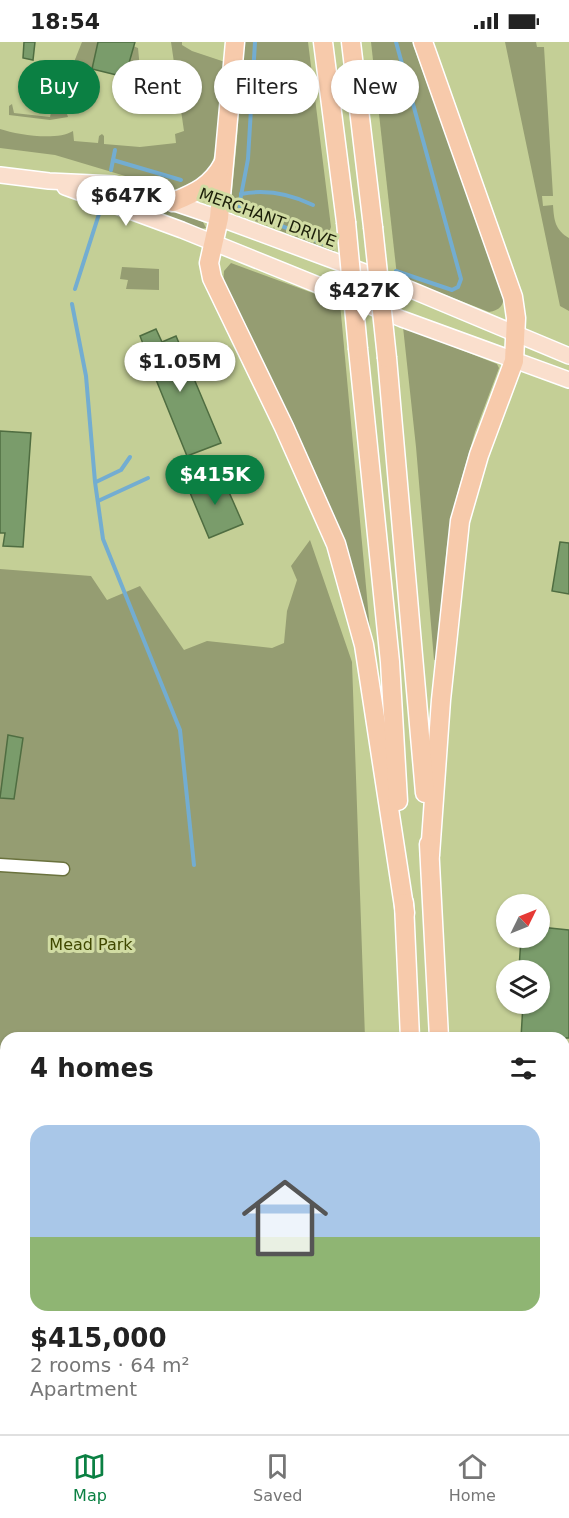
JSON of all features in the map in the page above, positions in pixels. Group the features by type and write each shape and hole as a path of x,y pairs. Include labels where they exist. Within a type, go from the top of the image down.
{"highway":[{"path":"235,42 219,218 209,263 212,278 284,427 336,544 364,645 405,913"},
{"path":"324,42 346,222 390,662 410,1032"},
{"path":"351,42 374,227 416,675 430,855 439,1032"},
{"path":"423,42 513,297 516,334 514,361 479,455 460,521 441,700 430,855"},
{"path":"173,202 196,193 211,182 224,162"}],"main road":[{"name":"MERCHANT DRIVE","path":"0,175 49,181 114,184 173,202 387,280 569,356"},
{"name":"MERCHANT DRIVE","path":"49,181 338,294 569,380"}],"street":[{"path":"0,865 63,869"}],"green space":[{"path":"82,42 98,42 94,60 75,60"},
{"path":"171,42 182,42 182,45 192,51 219,60 214,60 214,114 220,114 212,163 205,176 188,187 172,190 55,155 0,148 0,129 27,135 48,136 73,131 74,141 98,143 99,136 102,134 104,144 140,147 176,143 175,134 184,131 182,114 202,114 202,60 174,60"},
{"path":"242,42 308,42 310,60 241,60"},
{"path":"371,42 412,42 419,60 373,60"},
{"path":"505,42 536,42 537,47 544,47 553,196 542,196 543,206 553,205 556,224 569,238 569,311 560,306"},
{"path":"133,46 138,48 139,60 130,60"},
{"path":"419,61 504,296 502,305 489,312 397,276 379,114 419,114"},
{"path":"12,104 14,113 50,117 51,114 67,114 68,117 50,120 9,115 9,106"},
{"path":"238,114 317,114 331,227 326,241 333,245 334,252 230,211"},
{"path":"120,193 157,204 203,222 206,228 199,229 119,198 117,195"},
{"path":"231,263 340,303 370,630 223,284 224,271"},
{"path":"122,267 159,269 159,290 126,289 128,280 120,279"},
{"path":"403,327 497,364 499,368 475,432 456,498 447,545 436,660 434,660 416,447"},
{"name":"Mead Park","path":"310,540 352,662 365,1032 0,1032 0,569 91,576 107,600 140,586 184,650 207,641 272,648 284,643 287,611 297,580 291,566"}],"building":[{"path":"24,42 35,42 33,60 23,58"},
{"path":"98,42 135,42 130,60 112,60 112,74 100,71 100,60 94,60"},
{"path":"156,329 162,342 176,336 221,443 187,456 140,336"},
{"path":"0,431 31,433 23,547 3,546 5,533 0,533"},
{"path":"221,474 243,524 209,538 188,488"},
{"path":"560,542 569,543 569,594 552,591"},
{"path":"8,735 23,738 14,799 0,798"},
{"path":"550,928 569,930 569,1032 521,1032 522,1014 550,1014 550,960 520,960 520,948 550,948"}],"waterway":[{"path":"255,42 248,159 240,201 237,200 240,201 240,208 333,248"},
{"path":"396,42 461,279 458,287 452,290 396,271"},
{"path":"113,160 115,150"},
{"path":"111,170 113,160 181,180"},
{"path":"241,194 278,193 313,205"},
{"path":"75,289 99,214"},
{"path":"72,304 86,376 95,482 103,539 180,730 194,865"},
{"path":"96,482 121,470 130,457"},
{"path":"98,501 148,478"}]}
